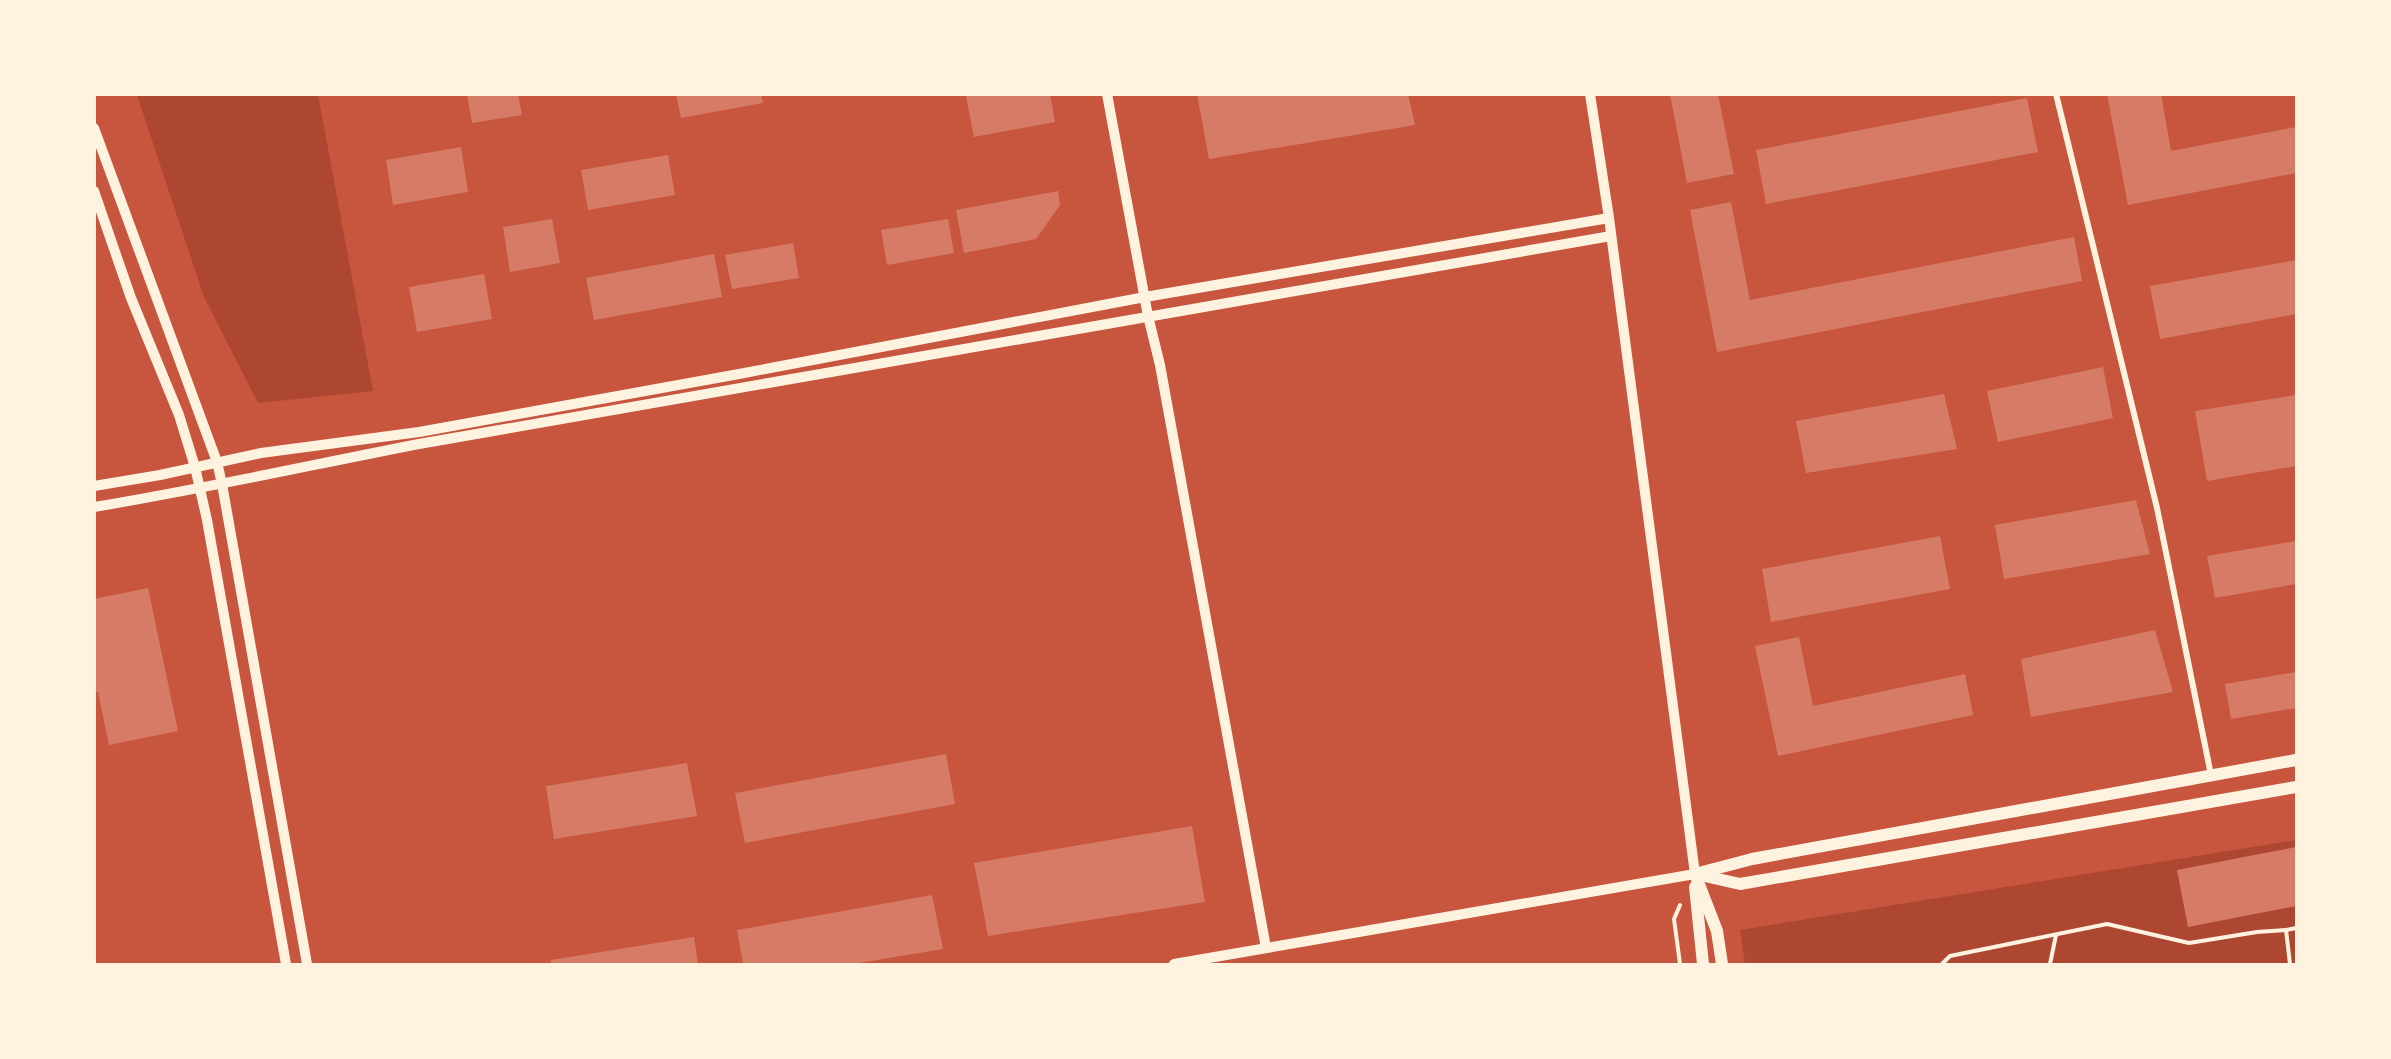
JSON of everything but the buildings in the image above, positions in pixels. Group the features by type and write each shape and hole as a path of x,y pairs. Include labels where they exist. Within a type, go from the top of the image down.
{"main road":[{"path":"1695,874 1752,859 2296,760"},
{"path":"1695,874 1740,884 2296,787"},
{"path":"1695,874 1703,964"},
{"path":"1695,874 1717,931 1722,964"}],"street":[{"path":"1107,94 1148,316 1160,365 1266,948"},
{"path":"1174,964 1695,874 1609,218 1590,94"},
{"path":"2056,94 2157,508 2212,776"},
{"path":"94,129 217,462 307,964"},
{"path":"94,191 131,298 179,415 201,488 286,964"},
{"path":"94,486 261,453 419,432 1145,297 1609,218"},
{"path":"94,507 419,444 1611,236"}],"path":[{"path":"1942,964 1950,956 2107,924 2189,944 2257,932 2296,928"},
{"path":"2286,930 2290,964"},
{"path":"2050,964 2056,934"}],"shaded area":[{"path":"137,95 318,95 373,391 258,403 204,297"},
{"path":"2296,840 2296,964 1745,964 1740,930"}]}
